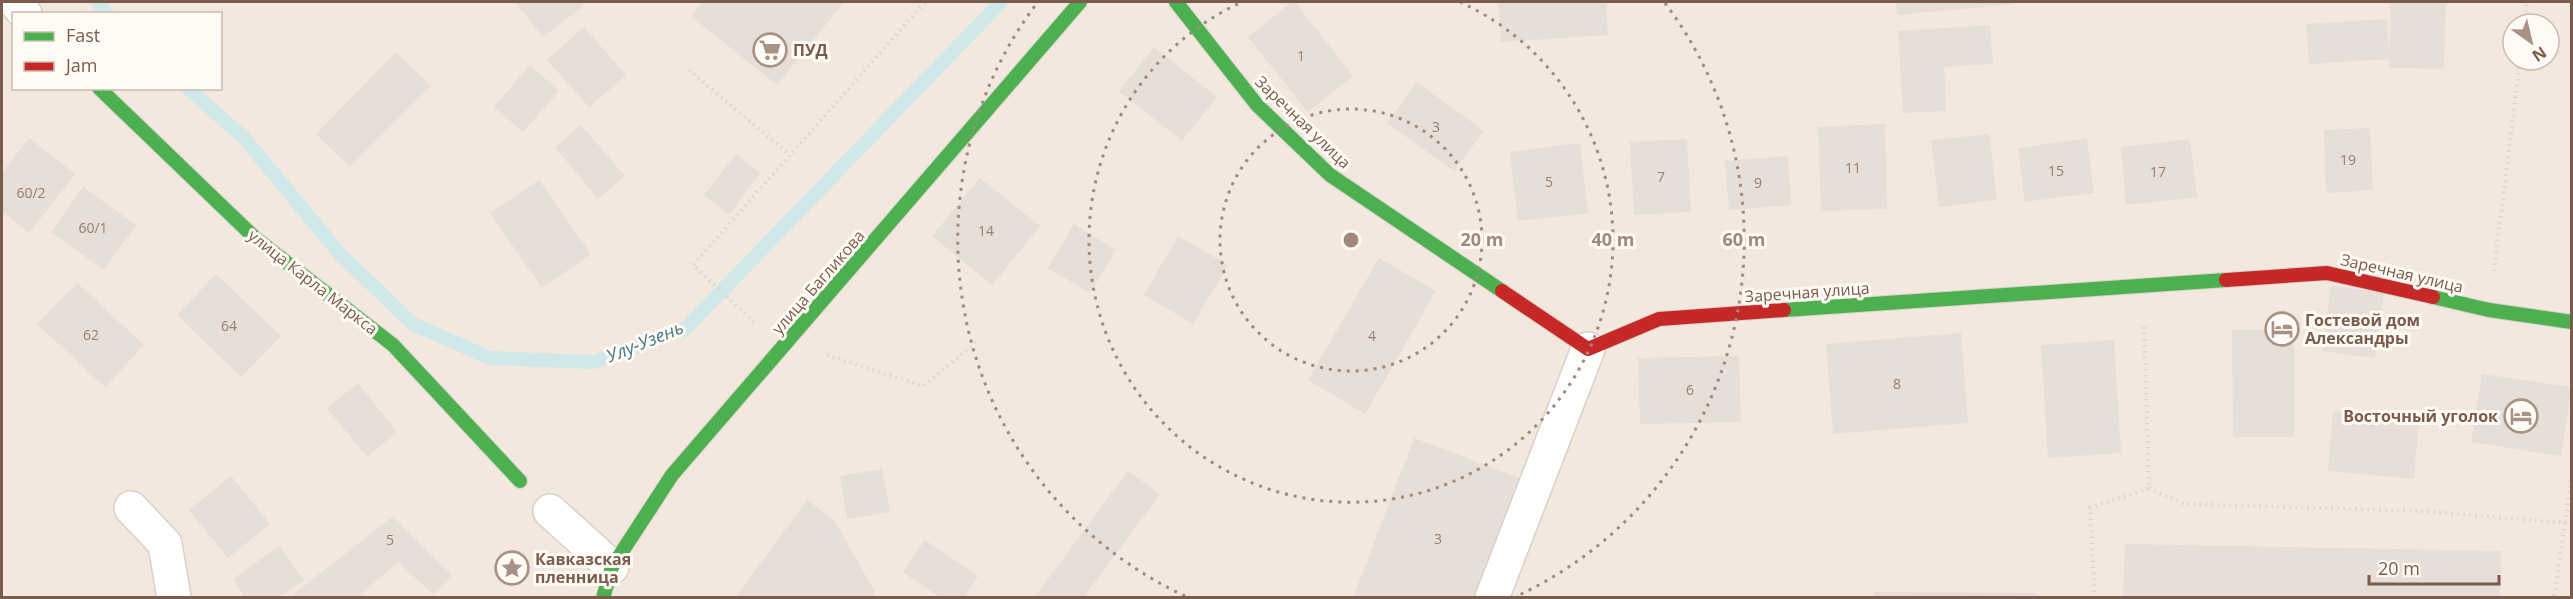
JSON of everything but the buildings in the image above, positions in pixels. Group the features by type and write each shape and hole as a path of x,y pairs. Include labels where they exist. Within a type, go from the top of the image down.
{"street":[{"name":"улица Багликова","path":"608,582 672,475 1080,2"},
{"name":"Заречная улица","path":"1176,2 1257,105 1330,175 1588,349 1659,319 2327,273 2489,310 2571,322"},
{"name":"улица Карла Маркса","path":"101,90 255,238 393,345 520,481"},
{"path":"1492,597 1588,349"},
{"path":"131,508 165,544 174,597"},
{"path":"550,511 608,582"}],"path":[{"path":"750,318 693,265 925,2"},
{"path":"689,70 790,155"},
{"path":"2489,310 2519,72"},
{"path":"2142,285 2149,488"},
{"path":"817,352 923,386 977,342"},
{"path":"2554,597 2571,472"},
{"path":"2095,597 2090,508 2149,488 2184,504 2421,510 2565,523"}],"shaded area":[{"path":"2,2 2571,2 2571,597 2,597"}],"waterway":[{"name":"Улу-Узень","path":"98,2 106,12"},
{"name":"Улу-Узень","path":"190,90 245,139 339,253 413,324 490,358 594,362 685,329 1001,2"}],"traffic: fast":[{"path":"603,598 612,567 672,475 1080,2"},
{"path":"1176,2 1257,105 1330,175 1502,291"},
{"path":"101,90 255,238 393,345 520,481"},
{"path":"1784,310 2226,280"},
{"path":"2433,297 2489,310 2572,322"}],"traffic: jam":[{"path":"2226,280 2327,273 2433,297"},
{"path":"1502,291 1588,349 1659,319 1784,310"}],"place":[{"name":"ПУД","path":"770,50"},
{"name":"Гостевой дом Александры","path":"2282,329"},
{"name":"Восточный уголок","path":"2521,416"},
{"name":"Кавказская пленница","path":"512,568"}]}
